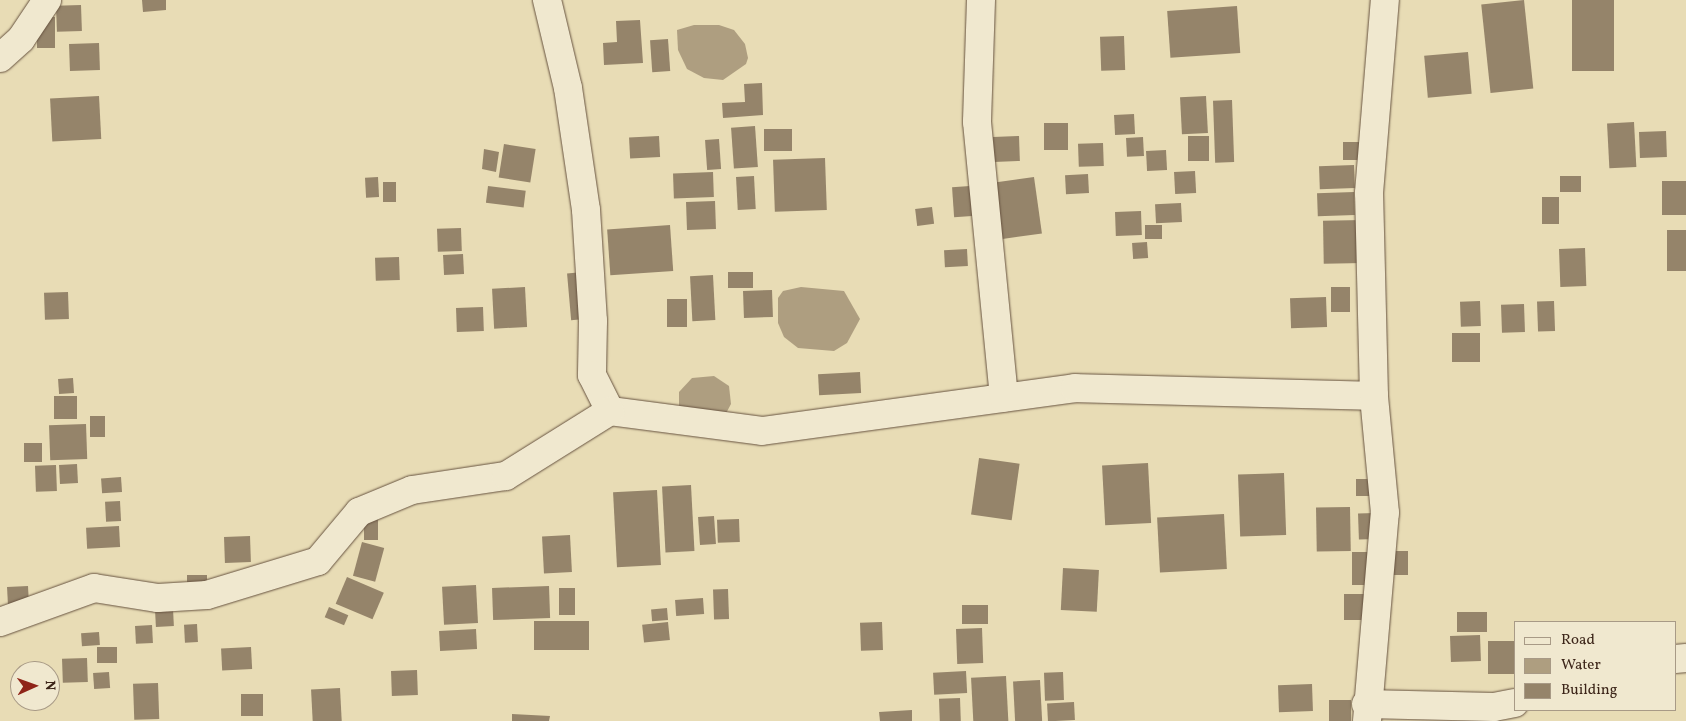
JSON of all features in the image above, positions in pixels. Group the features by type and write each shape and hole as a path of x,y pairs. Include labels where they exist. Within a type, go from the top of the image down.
{"street":[{"path":"0,58 21,39 47,0"},
{"path":"547,0 568,88 586,210 593,321 592,375 610,411"},
{"path":"981,0 977,122 1004,398"},
{"path":"1385,0 1369,192 1374,396 1385,513 1367,712 1494,707 1514,703"},
{"path":"0,622 94,588 158,598 207,596 318,561 359,512 412,490 506,476 610,411 762,431 1075,388 1374,396"}],"water":[{"path":"694,25 719,25 734,30 745,44 748,58 746,64 723,80 704,78 687,69 678,50 677,30"},
{"path":"801,287 844,291 860,319 847,343 834,351 798,348 784,337 778,323 778,298 783,291"},
{"path":"714,376 729,386 731,404 723,419 679,409 679,392 692,378"}],"building":[{"path":"142,0 166,0 166,10 143,12"},
{"path":"1524,0 1533,89 1491,93 1481,4"},
{"path":"1572,0 1614,0 1614,71 1572,71"},
{"path":"81,5 82,31 57,32 56,6"},
{"path":"1237,6 1240,53 1170,58 1167,11"},
{"path":"37,17 55,17 55,48 37,48"},
{"path":"640,20 643,63 604,65 603,43 617,42 616,21"},
{"path":"1124,36 1125,70 1101,71 1100,37"},
{"path":"668,39 670,71 652,72 650,40"},
{"path":"99,43 100,70 70,71 69,44"},
{"path":"1468,52 1472,94 1428,98 1424,56"},
{"path":"762,83 763,115 723,118 722,103 745,102 744,84"},
{"path":"99,96 101,139 52,142 50,99"},
{"path":"1206,96 1208,133 1182,134 1180,97"},
{"path":"1232,100 1234,162 1215,163 1213,101"},
{"path":"1134,114 1135,134 1115,135 1114,115"},
{"path":"1634,122 1636,167 1609,168 1607,123"},
{"path":"1044,123 1068,123 1068,150 1044,150"},
{"path":"755,126 758,167 734,169 731,128"},
{"path":"764,129 792,129 792,151 764,151"},
{"path":"1666,131 1667,157 1640,158 1639,132"},
{"path":"659,136 660,157 630,159 629,138"},
{"path":"1019,136 1020,161 994,162 993,137"},
{"path":"1188,136 1209,136 1209,161 1188,161"},
{"path":"1143,137 1144,156 1127,157 1126,138"},
{"path":"719,139 721,169 707,170 705,140"},
{"path":"1343,142 1363,142 1363,160 1343,160"},
{"path":"1103,143 1104,166 1079,167 1078,144"},
{"path":"504,144 536,149 530,183 499,178"},
{"path":"484,149 499,152 496,172 482,169"},
{"path":"1166,150 1167,170 1147,171 1146,151"},
{"path":"825,158 827,210 775,212 773,160"},
{"path":"1354,165 1355,188 1320,189 1319,166"},
{"path":"1195,171 1196,193 1175,194 1174,172"},
{"path":"713,172 714,197 674,198 673,173"},
{"path":"1088,174 1089,193 1066,194 1065,175"},
{"path":"754,176 756,209 738,210 736,177"},
{"path":"1560,176 1581,176 1581,192 1560,192"},
{"path":"378,177 379,197 366,198 365,178"},
{"path":"1034,177 1042,233 997,240 989,183"},
{"path":"1662,181 1686,181 1686,215 1662,215"},
{"path":"383,182 396,182 396,202 383,202"},
{"path":"488,186 526,191 524,208 486,203"},
{"path":"970,186 972,216 954,217 952,187"},
{"path":"1354,192 1355,215 1318,216 1317,193"},
{"path":"1542,197 1559,197 1559,224 1542,224"},
{"path":"715,201 716,229 687,230 686,202"},
{"path":"1181,203 1182,222 1156,223 1155,204"},
{"path":"932,207 934,224 917,226 915,209"},
{"path":"1141,211 1142,235 1116,236 1115,212"},
{"path":"1363,220 1364,263 1324,264 1323,221"},
{"path":"670,225 673,271 610,275 607,229"},
{"path":"1145,225 1162,225 1162,239 1145,239"},
{"path":"461,228 462,251 438,252 437,229"},
{"path":"1667,230 1686,230 1686,271 1667,271"},
{"path":"1147,242 1148,258 1133,259 1132,243"},
{"path":"1585,248 1586,286 1560,287 1559,249"},
{"path":"967,249 968,266 945,267 944,250"},
{"path":"463,254 464,274 444,275 443,255"},
{"path":"399,257 400,280 376,281 375,258"},
{"path":"583,272 587,319 571,320 567,273"},
{"path":"728,272 753,272 753,288 728,288"},
{"path":"713,275 715,320 692,321 690,276"},
{"path":"525,287 527,327 494,329 492,289"},
{"path":"1331,287 1350,287 1350,312 1331,312"},
{"path":"772,290 773,317 744,318 743,291"},
{"path":"68,292 69,319 45,320 44,293"},
{"path":"1326,297 1327,327 1291,328 1290,298"},
{"path":"667,299 687,299 687,327 667,327"},
{"path":"1480,301 1481,326 1461,327 1460,302"},
{"path":"1554,301 1555,331 1538,332 1537,302"},
{"path":"1524,304 1525,332 1502,333 1501,305"},
{"path":"483,307 484,331 457,332 456,308"},
{"path":"1452,333 1480,333 1480,362 1452,362"},
{"path":"860,372 861,393 819,395 818,374"},
{"path":"73,378 74,393 59,394 58,379"},
{"path":"54,396 77,396 77,419 54,419"},
{"path":"90,416 105,416 105,437 90,437"},
{"path":"86,424 87,459 50,460 49,425"},
{"path":"24,443 42,443 42,462 24,462"},
{"path":"979,458 1020,464 1012,520 971,514"},
{"path":"1148,463 1151,523 1105,525 1102,465"},
{"path":"77,464 78,483 60,484 59,465"},
{"path":"56,465 57,491 36,492 35,466"},
{"path":"1284,473 1286,535 1240,537 1238,475"},
{"path":"121,477 122,492 102,493 101,478"},
{"path":"1356,479 1373,479 1373,496 1356,496"},
{"path":"691,485 694,551 665,552 662,487"},
{"path":"657,490 661,565 617,567 613,492"},
{"path":"120,501 121,521 106,522 105,502"},
{"path":"1350,507 1351,551 1317,552 1316,508"},
{"path":"364,512 378,512 378,540 364,540"},
{"path":"1375,513 1376,539 1359,540 1358,514"},
{"path":"1224,514 1227,569 1160,572 1157,518"},
{"path":"714,516 716,544 700,545 698,517"},
{"path":"739,519 740,542 718,543 717,520"},
{"path":"119,526 120,547 87,549 86,528"},
{"path":"570,535 572,572 544,573 542,536"},
{"path":"250,536 251,562 225,563 224,537"},
{"path":"362,542 384,548 375,582 353,576"},
{"path":"1391,551 1408,551 1408,575 1391,575"},
{"path":"1352,552 1369,552 1369,585 1352,585"},
{"path":"1063,568 1099,570 1097,612 1061,610"},
{"path":"187,575 207,575 207,588 187,588"},
{"path":"347,577 384,593 372,619 336,604"},
{"path":"476,585 478,623 444,625 442,587"},
{"path":"28,586 29,606 8,607 7,587"},
{"path":"549,586 550,618 493,620 492,588"},
{"path":"559,588 575,588 575,615 559,615"},
{"path":"728,589 729,619 714,620 713,590"},
{"path":"1344,594 1368,594 1368,620 1344,620"},
{"path":"703,598 704,614 676,616 675,600"},
{"path":"962,605 988,605 988,624 962,624"},
{"path":"329,607 348,615 344,625 325,617"},
{"path":"667,608 668,620 652,621 651,609"},
{"path":"173,609 174,626 156,627 155,610"},
{"path":"1457,612 1487,612 1487,632 1457,632"},
{"path":"534,621 589,621 589,650 534,650"},
{"path":"668,622 670,640 644,643 642,625"},
{"path":"882,622 883,650 861,651 860,623"},
{"path":"197,624 198,642 185,643 184,625"},
{"path":"152,625 153,643 136,644 135,626"},
{"path":"982,628 983,663 957,664 956,629"},
{"path":"476,629 477,649 440,651 439,631"},
{"path":"99,632 100,645 82,646 81,633"},
{"path":"1480,635 1481,661 1451,662 1450,636"},
{"path":"1488,641 1514,641 1514,674 1488,674"},
{"path":"97,647 117,647 117,663 97,663"},
{"path":"251,647 252,669 222,671 221,649"},
{"path":"87,658 88,682 63,683 62,659"},
{"path":"417,670 418,695 392,696 391,671"},
{"path":"966,671 967,693 934,695 933,673"},
{"path":"109,672 110,688 94,689 93,673"},
{"path":"1063,672 1064,700 1045,701 1044,673"},
{"path":"1006,676 1008,721 973,721 971,678"},
{"path":"1040,680 1042,721 1015,721 1013,681"},
{"path":"158,683 159,719 134,720 133,684"},
{"path":"1312,684 1313,711 1279,712 1278,685"},
{"path":"340,688 342,721 313,721 311,690"},
{"path":"241,694 263,694 263,716 241,716"},
{"path":"960,698 961,721 940,721 939,699"},
{"path":"1329,700 1351,700 1351,721 1329,721"},
{"path":"1074,702 1075,720 1048,721 1047,703"},
{"path":"912,710 912,721 880,721 879,712"},
{"path":"512,714 550,716 549,721 512,721"}]}
